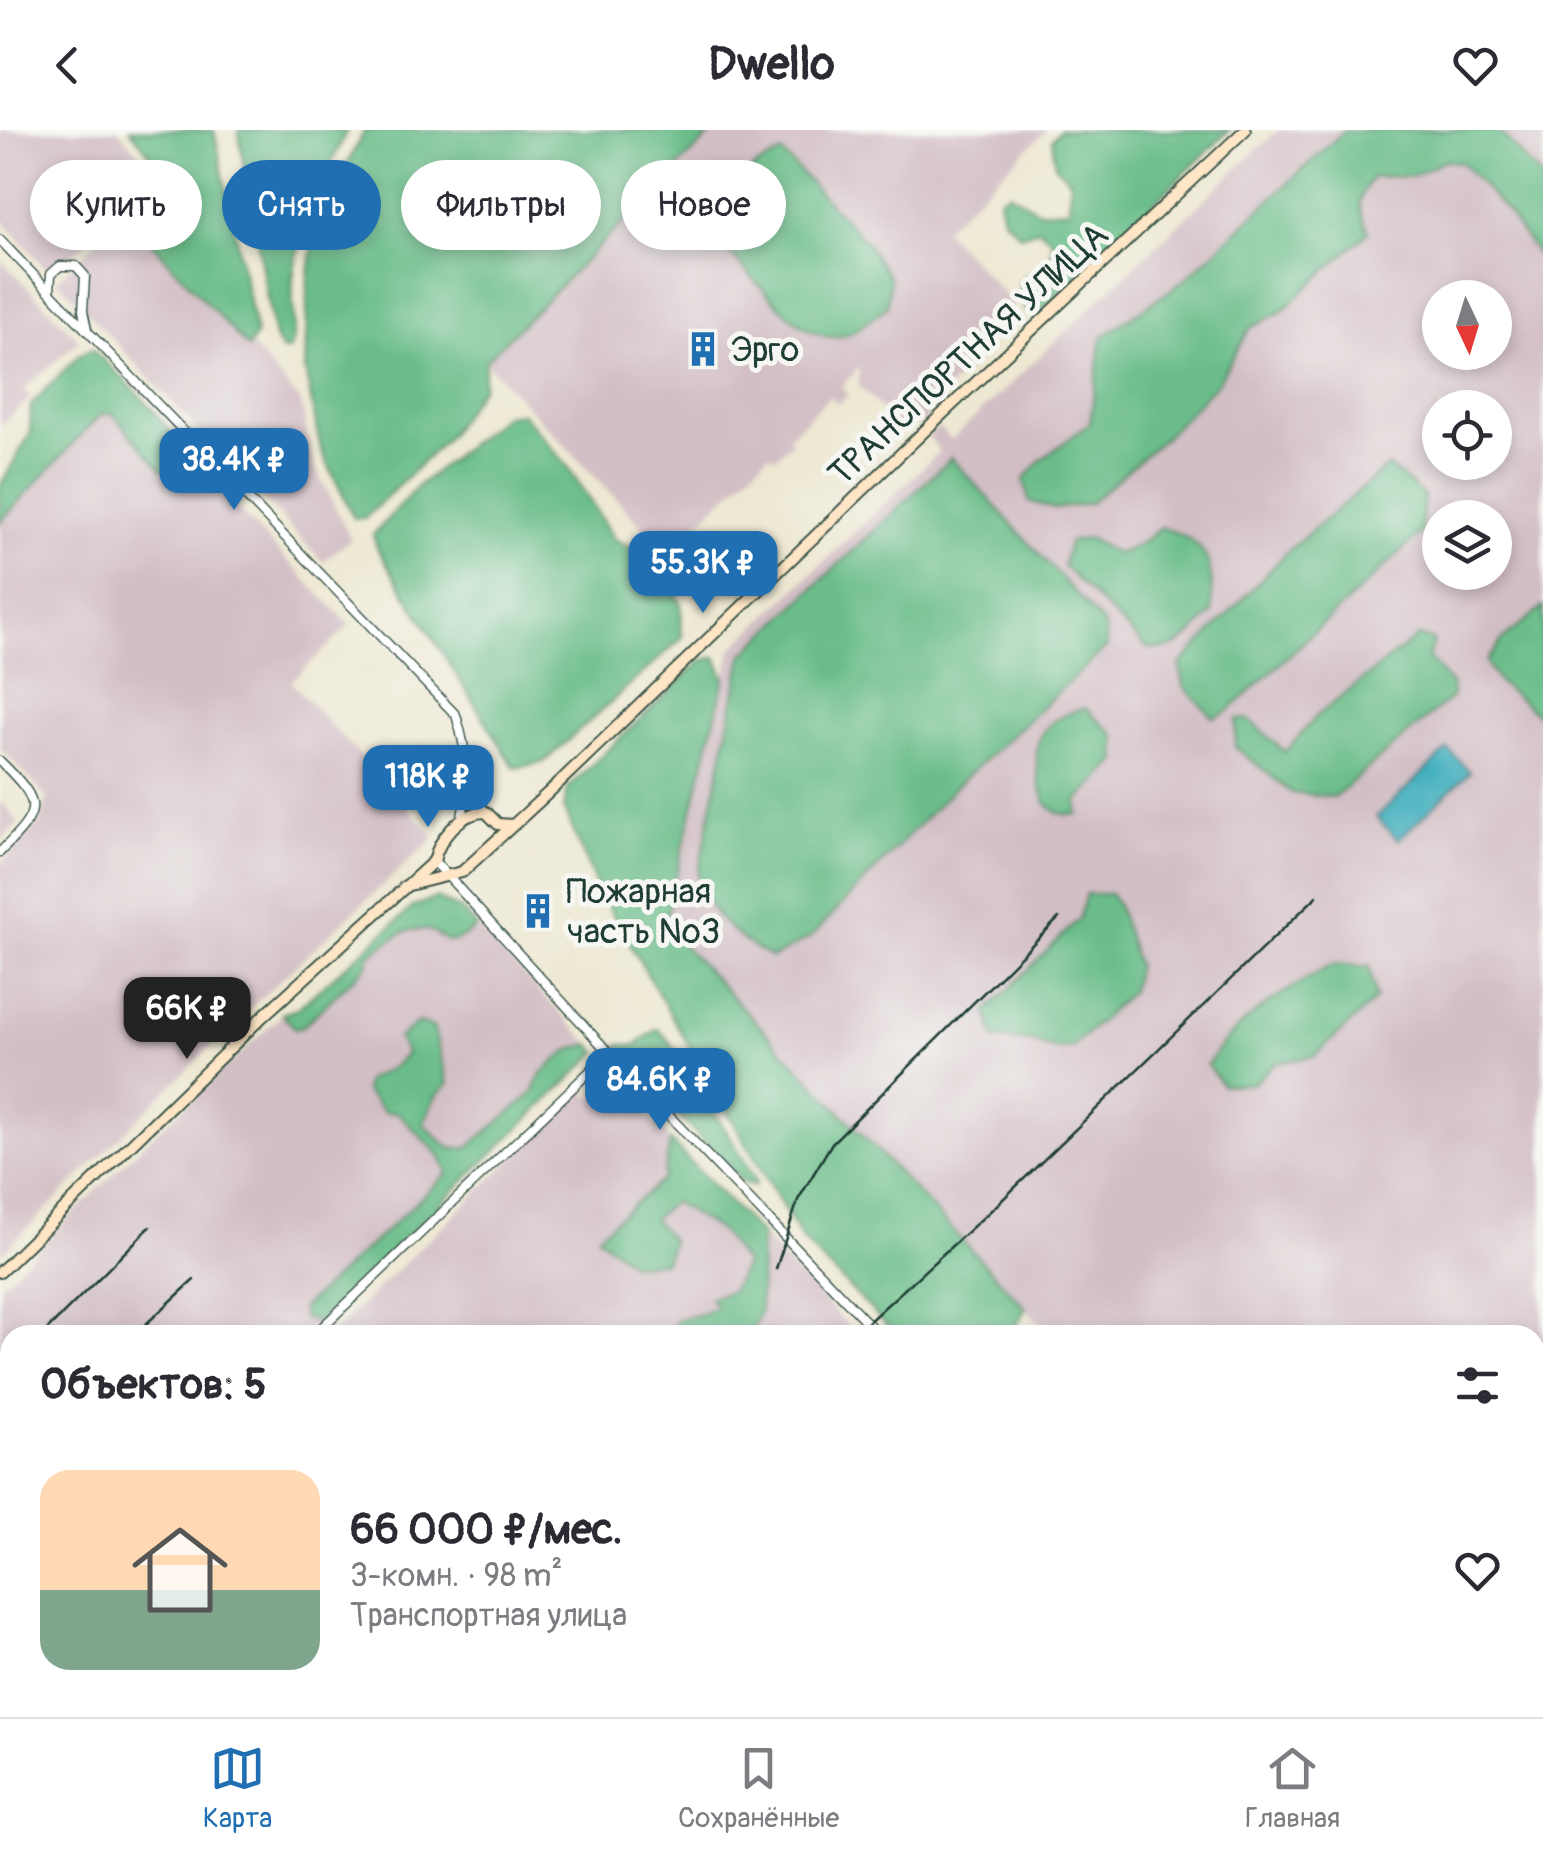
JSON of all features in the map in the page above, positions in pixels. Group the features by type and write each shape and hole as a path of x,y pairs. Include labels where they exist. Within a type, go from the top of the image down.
{"street":[{"name":"ТРАНСПОРТНАЯ УЛИЦА","path":"462,872 936,418 1245,130"},
{"path":"0,240 456,715 467,752 468,787 462,818"},
{"path":"50,292 51,274 60,266 76,266 85,276 83,310 88,334"},
{"path":"0,760 22,782 34,811 28,825 0,852"},
{"path":"468,787 498,824 513,825"},
{"path":"0,1272 263,1016 434,861 436,852 462,818 486,812"},
{"path":"498,824 498,839"},
{"path":"434,861 609,1052 869,1325"},
{"path":"405,886 462,872 470,903"},
{"path":"324,1325 609,1052"}],"shaded area":[{"path":"0,130 118,130 145,160 30,160 30,250 77,250 51,274 0,218"},
{"path":"715,130 1047,130 943,229 1014,304 979,338 989,350 924,410 929,417 919,427 913,421 902,430 859,386 859,368 841,387 848,395 838,404 830,396 788,437 792,442 775,458 770,453 668,553 484,361 595,250 601,250 601,244 621,224 621,250 786,250 786,160 685,160"},
{"path":"1278,130 1543,133 1543,1325 1042,1325 664,925 732,649 940,451 928,436 938,427 951,440"},
{"path":"88,250 166,250 301,402 313,463 351,539 323,562 57,280"},
{"path":"0,259 79,340 24,389 31,398 0,425"},
{"path":"112,413 162,470 180,475 192,463 350,625 291,682 435,837 253,1005 0,1255 0,865 41,820 47,798 0,748 0,522 100,415"},
{"path":"0,800 19,823 0,842"},
{"path":"436,898 461,910 598,1052 315,1325 0,1325 0,1286 282,1015 297,1009 414,906"},
{"path":"612,1080 847,1325 340,1325 584,1089 592,1099"}],"green space":[{"path":"130,130 214,130 222,169 222,250 239,250 256,335 248,348 158,250 202,250 202,160 153,158"},
{"path":"238,130 347,130 333,160 243,160"},
{"path":"365,130 715,130 685,160 621,160 621,224 601,244 601,160 401,160 401,250 596,250 485,361 483,385 446,439 365,518 354,518 321,450 305,369 312,250 381,250 381,160 349,160"},
{"path":"1060,130 1230,130 1037,314 1027,312 1019,297 1021,280 1050,261 1053,241 1039,229 1020,235 1003,218 999,199 1009,192 1038,211 1069,209 1070,180 1055,166 1052,139"},
{"path":"1345,130 1498,130 1543,179 1543,263 1509,215 1462,163 1445,160 1412,176 1373,177 1360,203 1369,231 1281,312 1250,328 1217,383 1165,437 1090,503 1054,509 1029,501 1024,480 1041,460 1090,423 1102,337 1182,282"},
{"path":"782,153 865,241 890,279 887,306 849,334 834,337 799,323 725,250 786,250 786,160 770,160"},
{"path":"259,250 298,250 290,349 282,351 274,337"},
{"path":"92,349 162,421 182,452 185,465 172,472 162,470 112,413 100,415 0,522 0,486 30,434 31,405 78,356"},
{"path":"522,413 568,467 614,539 657,563 681,603 682,638 544,762 515,768 378,550 373,535 418,486 505,415"},
{"path":"951,458 1105,626 1107,647 955,787 811,937 772,958 748,943 715,913 698,875 743,655"},
{"path":"1388,466 1424,496 1421,533 1230,710 1214,718 1184,686 1180,665 1288,551"},
{"path":"1161,527 1191,541 1206,558 1212,614 1183,641 1158,649 1147,648 1063,566 1069,542 1088,538 1117,554 1139,545"},
{"path":"1543,607 1543,719 1498,682 1486,662 1503,639"},
{"path":"1418,636 1434,641 1428,657 1452,686 1452,697 1334,797 1292,793 1235,747 1236,720 1248,719 1285,752 1317,716"},
{"path":"716,657 725,678 664,925 1026,1308 1017,1325 886,1325 802,1240 597,888 564,808 568,788 701,661"},
{"path":"1085,708 1116,736 1117,761 1078,801 1078,814 1063,814 1049,806 1042,792 1038,744 1043,731 1053,722"},
{"path":"1086,894 1110,894 1117,904 1137,966 1131,991 1072,1048 994,1038 987,1011 1079,919"},
{"path":"436,898 461,910 477,926 448,941 423,929 401,934 369,955 367,965 303,1026 295,1028 282,1014 297,1009 414,906"},
{"path":"1334,964 1369,967 1376,999 1315,1056 1275,1063 1253,1084 1222,1085 1207,1065 1232,1033 1281,995"},
{"path":"418,1023 433,1027 448,1084 435,1098 423,1124 451,1149 468,1148 533,1093 541,1074 567,1051 590,1044 598,1052 318,1322 303,1318 302,1308 448,1173 440,1156 398,1113 384,1112 364,1091 367,1080 394,1066 406,1054 398,1038"},
{"path":"657,1029 671,1044 732,1140 756,1182 754,1186 744,1183 618,1054 620,1044 634,1046"},
{"path":"670,1141 761,1235 760,1311 755,1325 674,1325 677,1319 717,1306 709,1298 731,1291 745,1264 720,1231 673,1202 653,1219 672,1241 665,1262 632,1264 597,1236 663,1179"}],"water":[{"path":"1448,749 1470,772 1398,840 1376,817"}],"railway":[{"path":"865,1325 999,1203 1317,896"},
{"path":"776,1269 798,1200 832,1143 1059,918"},
{"path":"52,1325 150,1227"},
{"path":"145,1325 194,1280"}],"place":[{"name":"Эрго","path":"703,349"},
{"name":"Пожарная часть №3","path":"538,911"}]}
